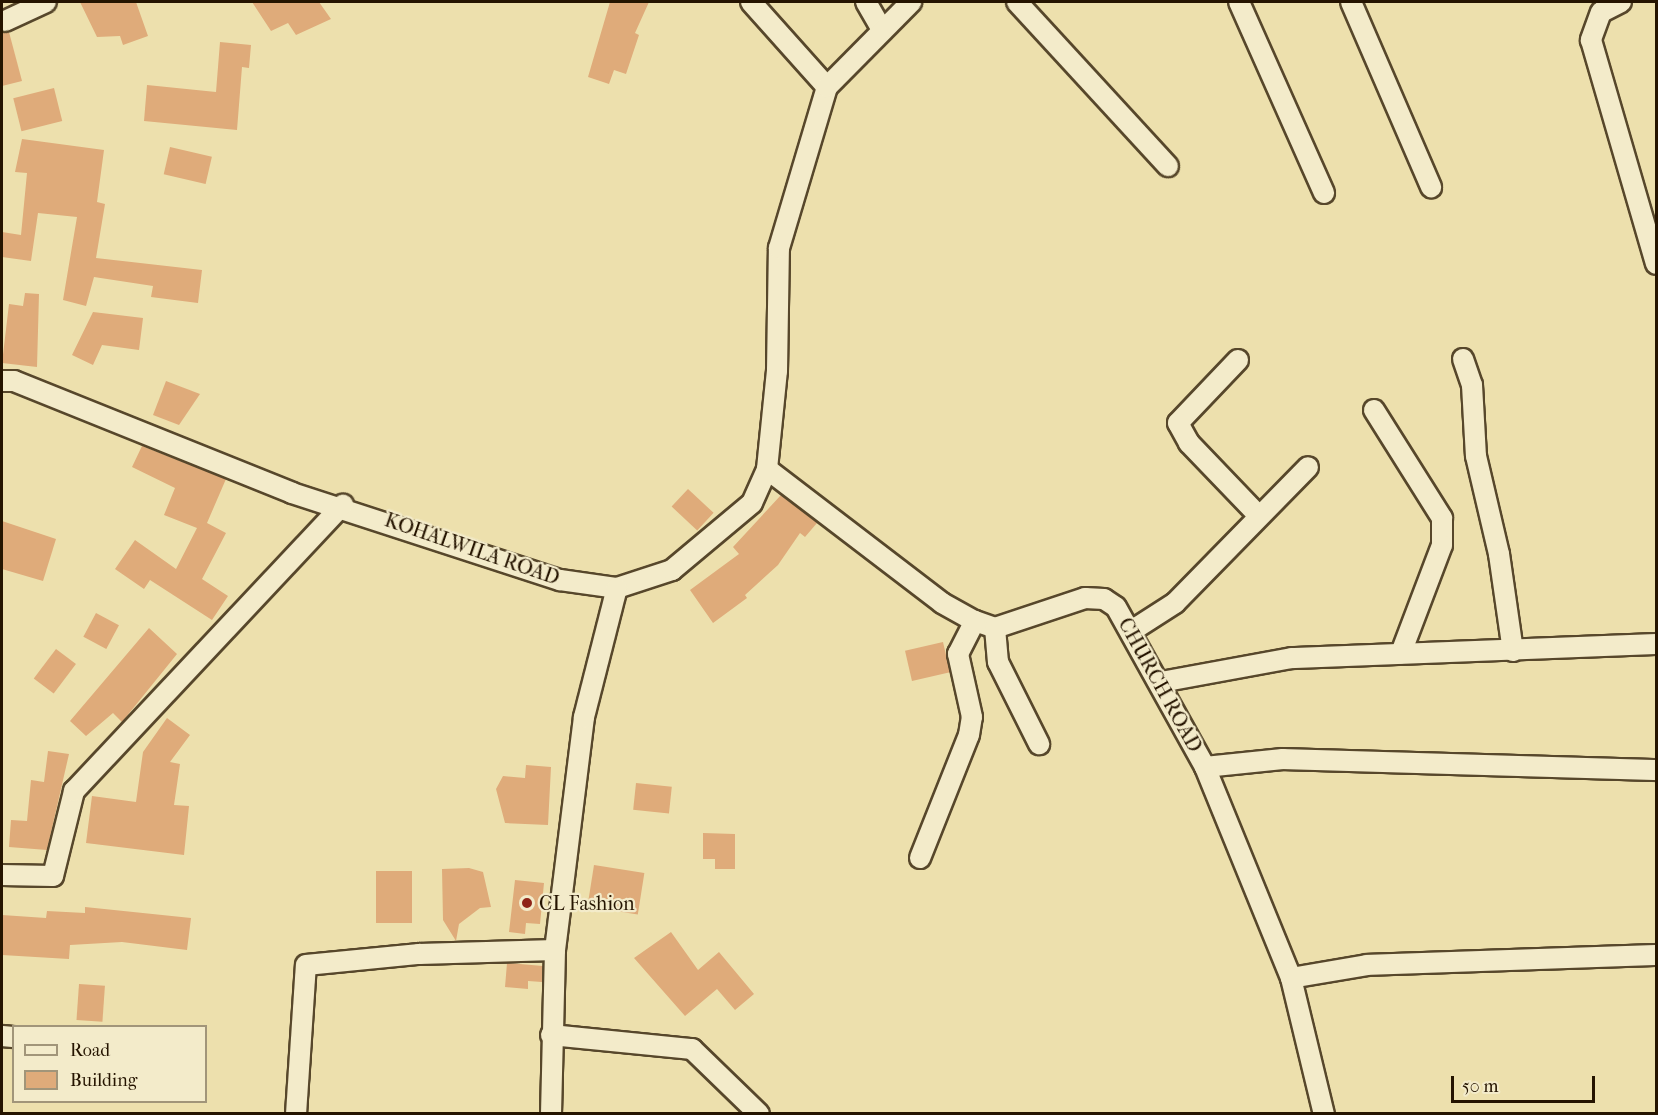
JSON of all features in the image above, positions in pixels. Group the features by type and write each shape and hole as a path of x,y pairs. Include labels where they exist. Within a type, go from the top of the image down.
{"street":[{"path":"5,21 46,2"},
{"path":"751,2 827,87"},
{"path":"866,2 881,28"},
{"name":"KOHALWILA ROAD","path":"2,381 14,381 292,493 343,505 560,580 617,588 672,570 719,534 752,503 767,470 777,371 779,248 827,87 881,28 911,2"},
{"path":"1017,2 1168,166"},
{"path":"1239,2 1324,193"},
{"path":"1351,2 1431,187"},
{"path":"1621,2 1601,12 1591,40 1656,264"},
{"path":"1463,359 1472,385 1476,456 1499,554 1513,651"},
{"path":"1238,360 1178,423 1189,443 1259,516"},
{"path":"1374,410 1442,518 1442,545 1401,653"},
{"path":"1133,630 1175,603 1308,467"},
{"path":"767,470 942,603 975,621 995,628 998,662 1038,744"},
{"path":"2,874 53,876 74,791 343,505"},
{"path":"551,1113 550,1035 555,950 584,717 617,588"},
{"name":"CHURCH ROAD","path":"995,628 1084,598 1104,599 1133,630 1205,767 1291,978 1324,1113"},
{"path":"920,858 969,735 972,717 958,654 975,621"},
{"path":"1161,682 1292,658 1656,644"},
{"path":"1205,767 1283,759 1656,770"},
{"path":"296,1113 306,965 419,954 555,950"},
{"path":"1291,978 1367,965 1656,955"},
{"path":"550,1035 692,1049 759,1113"}],"building":[{"path":"80,2 136,2 148,36 123,45 120,36 97,37"},
{"path":"252,2 319,2 331,19 296,35 288,23 271,31"},
{"path":"610,2 649,2 635,33 639,35 626,74 614,70 609,84 588,77"},
{"path":"2,32 9,32 22,81 2,86"},
{"path":"220,42 251,45 249,68 242,67 237,130 144,121 147,85 216,92"},
{"path":"54,88 62,121 21,131 13,98"},
{"path":"22,139 104,150 97,202 105,204 96,258 202,270 198,303 151,297 153,286 94,277 86,306 63,300 77,217 38,213 31,261 2,257 2,232 21,235 27,173 15,172"},
{"path":"170,147 212,157 206,184 164,174"},
{"path":"25,293 39,294 37,367 2,363 9,304 23,306"},
{"path":"93,312 143,318 139,350 102,345 93,365 72,355"},
{"path":"166,381 200,394 179,425 153,415"},
{"path":"142,446 226,479 207,523 226,533 202,579 228,596 212,620 150,580 144,589 115,569 135,540 176,569 197,528 164,515 175,488 132,467"},
{"path":"688,489 714,513 697,530 672,507"},
{"path":"781,495 817,523 805,537 800,533 778,565 745,595 747,598 713,623 690,590 739,554 733,547"},
{"path":"2,521 56,539 43,581 2,569"},
{"path":"96,613 119,625 106,649 83,637"},
{"path":"149,628 177,654 122,722 113,713 86,736 70,721"},
{"path":"943,642 950,672 912,681 905,651"},
{"path":"56,649 76,664 54,694 34,679"},
{"path":"167,718 190,735 170,762 180,764 174,805 189,806 184,855 86,843 92,796 136,802 143,752"},
{"path":"48,751 69,754 47,850 9,847 11,820 27,821 31,780 44,782"},
{"path":"526,765 551,767 548,825 505,823 496,789 503,776 525,778"},
{"path":"636,783 672,787 669,814 633,810"},
{"path":"703,833 735,834 735,869 715,869 715,859 703,859"},
{"path":"594,865 644,873 638,914 587,906"},
{"path":"469,868 483,872 491,907 480,908 459,924 456,941 443,920 442,869"},
{"path":"376,871 412,871 412,923 376,923"},
{"name":"CL Fashion","path":"515,880 544,883 540,924 526,923 525,934 509,932"},
{"path":"85,907 191,918 187,950 122,942 70,945 69,959 2,955 2,915 46,918 47,911 85,913"},
{"path":"671,932 698,970 719,952 754,994 735,1010 717,989 685,1016 634,958"},
{"path":"507,963 543,966 542,982 528,981 528,989 505,987"},
{"path":"79,984 105,986 102,1022 76,1020"}],"place":[{"name":"CL Fashion","path":"527,903"}]}
